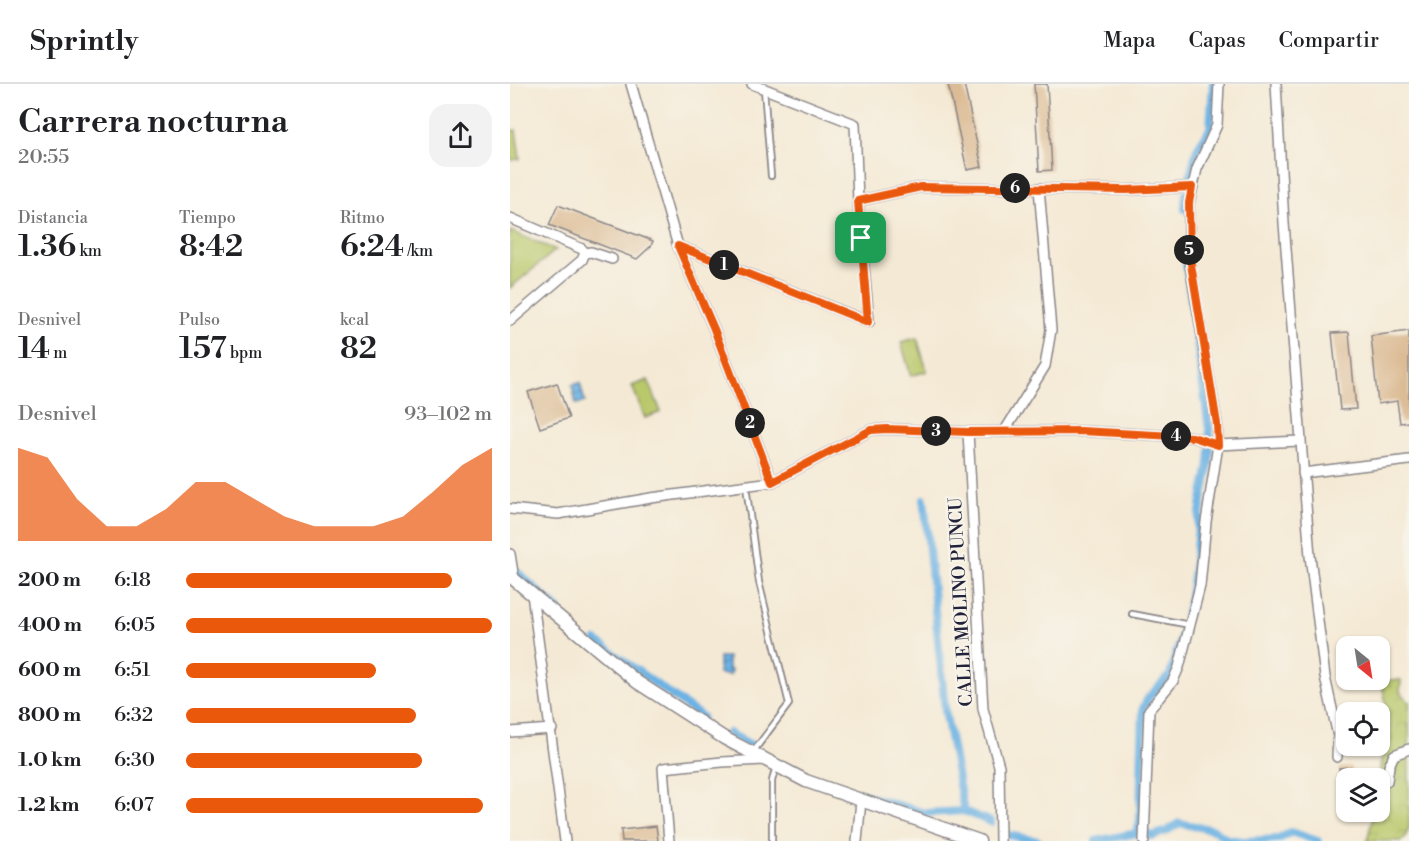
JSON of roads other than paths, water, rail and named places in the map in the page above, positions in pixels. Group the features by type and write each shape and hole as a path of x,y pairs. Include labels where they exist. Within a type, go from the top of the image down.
{"street":[{"path":"631,84 678,246 714,329 772,482"},
{"path":"678,246 868,322 858,201 855,124 752,84"},
{"path":"1144,841 1149,710 1173,681 1190,625 1200,586 1206,522 1218,445 1217,424 1190,258 1189,203 1197,169 1217,125 1219,84"},
{"path":"1276,84 1310,556 1325,677 1338,736 1337,757"},
{"path":"858,201 921,187 1126,190 1192,187"},
{"path":"1004,432 1045,366 1051,330 1039,188"},
{"path":"510,218 582,249 585,253"},
{"path":"585,253 591,252 612,259"},
{"path":"510,321 582,260 585,253"},
{"path":"510,509 558,514 772,482 871,430 1081,431 1193,437 1218,445 1300,441"},
{"name":"CALLE MOLINO PUNCU","path":"968,432 983,709 999,765 1000,841"},
{"path":"1303,473 1409,460"},
{"path":"510,554 512,578 637,682 724,738 806,781 963,838 979,841"},
{"path":"532,594 566,841"},
{"path":"510,732 552,729"},
{"path":"1389,768 1394,755 1409,749"},
{"path":"669,841 663,768 722,762 771,763"},
{"path":"857,841 861,801"}],"lane":[{"path":"764,89 771,176"},
{"path":"746,486 759,582 789,704 752,753"},
{"path":"1132,614 1190,625"},
{"path":"771,763 772,841"}],"water":[{"path":"580,383 585,402 576,404 572,385"},
{"path":"719,657 728,657 730,675 719,674"}],"waterway":[{"path":"1189,181 1197,149 1210,129 1213,84"},
{"path":"1185,209 1186,194"},
{"path":"1185,255 1210,436"},
{"path":"1186,617 1192,588 1210,449"},
{"path":"924,499 945,710 964,811"},
{"path":"517,572 558,609"},
{"path":"1096,841 1137,833 1140,821 1143,708 1148,698 1170,675 1183,630"},
{"path":"596,641 702,717"},
{"path":"729,733 753,746"},
{"path":"858,793 925,813 964,811 991,822"},
{"path":"1146,833 1152,836 1167,831 1179,823 1214,830 1227,839 1244,841"},
{"path":"1245,841 1279,839 1291,832 1318,841"},
{"path":"1004,834 1038,841"}]}
